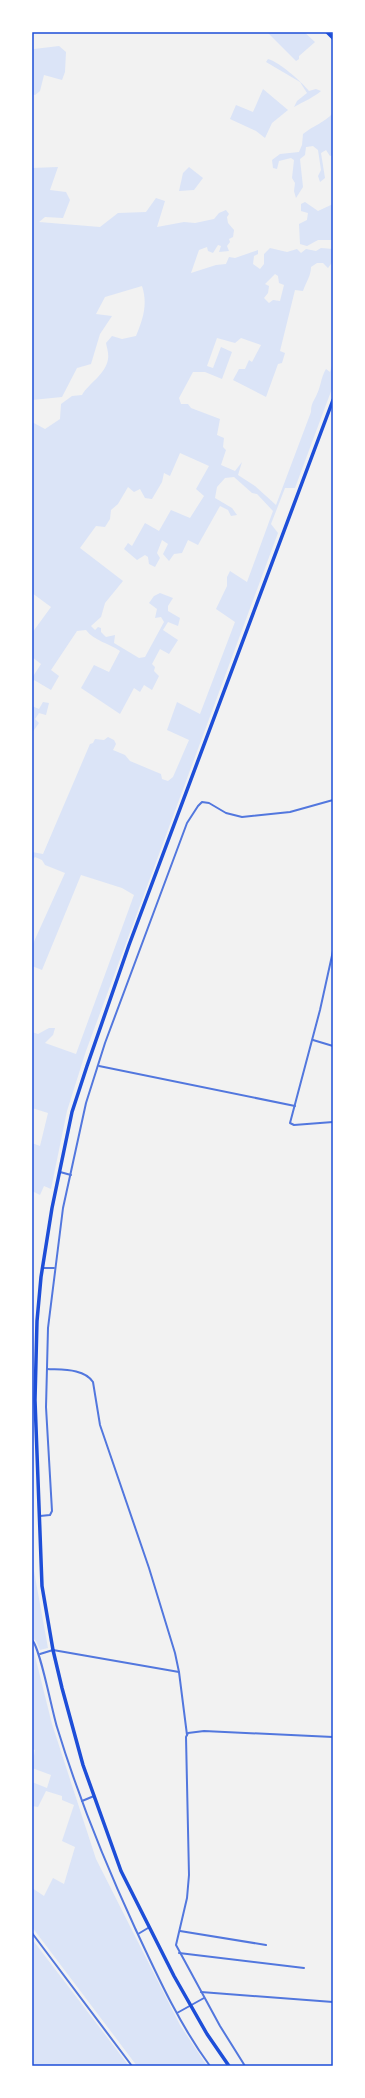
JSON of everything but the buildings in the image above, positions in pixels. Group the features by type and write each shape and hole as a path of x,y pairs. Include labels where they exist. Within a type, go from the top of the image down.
{"highway":[{"path":"327,32 333,38"},
{"path":"229,2066 190,2006 148,1928 121,1871 94,1796 74,1734 53,1650 42,1586 38,1516 33,1359 42,1268 72,1112 105,1012 333,400"}],"street":[{"path":"38,1516 50,1515 52,1511 46,1407 48,1318 63,1208 86,1103 120,1000 181,839 198,806 205,802 234,816 255,816 297,810 333,800"},
{"path":"333,951 313,1040 290,1121 292,1124 333,1122"},
{"path":"313,1040 333,1046"},
{"path":"98,1066 162,1077 295,1106"},
{"path":"60,1172 71,1174"},
{"path":"42,1268 54,1268"},
{"path":"47,1369 81,1372 93,1382 100,1426 149,1568 179,1672 187,1735 190,1861 187,1898 180,1931 175,1942 204,1998 245,2066"},
{"path":"32,1640 40,1654 56,1726 102,1855 138,1934 177,2013 210,2066"},
{"path":"40,1654 53,1650 179,1672"},
{"path":"187,1735 194,1731 204,1731 333,1737"},
{"path":"82,1800 94,1796"},
{"path":"138,1934 148,1928"},
{"path":"180,1931 266,1945"},
{"path":"32,1933 132,2066"},
{"path":"180,1953 304,1968"},
{"path":"202,1992 333,2002"},
{"path":"177,2013 204,1998"}],"shaded area":[{"path":"267,32 304,32 315,42 299,56 299,59 296,61"},
{"path":"59,46 66,52 65,72 62,80 44,75 40,91 35,95 32,94 32,51 34,49"},
{"path":"268,59 290,72 301,82 309,91 316,89 321,91 312,98 294,107 297,101 307,93 300,82 266,62"},
{"path":"263,89 288,110 272,123 265,138 256,131 230,119 236,105 253,112"},
{"path":"333,113 333,155 330,156 326,150 321,153 325,178 320,182 318,176 321,170 318,150 313,146 306,147 305,155 300,159 303,187 296,198 294,191 295,183 292,178 294,160 291,158 279,161 277,169 273,168 272,160 280,154 299,152 302,145 303,134"},
{"path":"58,167 50,190 66,192 70,200 63,218 45,217 39,222 100,227 118,213 146,212 156,198 165,201 157,227 184,222 195,223 214,219 219,213 226,210 229,214 227,217 228,223 234,230 233,237 229,239 230,242 227,246 229,251 219,252 221,246 218,245 213,253 208,251 207,247 199,250 191,273 216,265 226,264 229,257 235,258 258,250 258,254 254,256 253,264 260,269 264,264 264,254 270,248 287,252 297,249 301,253 306,249 316,251 321,248 333,249 333,261 328,268 323,263 317,263 311,267 303,291 295,290 280,351 285,353 282,363 278,364 266,397 233,380 239,369 245,369 249,360 252,362 261,345 241,338 235,343 217,338 207,366 213,368 221,347 232,352 222,379 205,372 193,372 179,398 181,404 188,404 191,408 220,419 217,435 224,438 223,447 226,450 221,465 235,471 242,462 238,475 255,486 276,505 311,412 312,404 323,375 326,369 330,372 333,363 333,386 295,488 285,488 271,524 278,533 86,1051 67,1111 51,1189 44,1186 40,1195 32,1191 32,1143 40,1146 48,1113 32,1108 32,1032 38,1034 49,1028 55,1028 53,1035 45,1043 76,1054 134,895 122,888 81,875 42,970 32,966 32,946 65,873 45,865 42,860 35,857 32,860 32,852 43,854 90,744 93,743 95,739 104,740 108,737 114,740 116,744 113,750 125,755 130,761 161,774 162,779 168,781 173,777 189,740 167,730 177,702 200,714 235,622 216,609 227,586 227,577 230,571 247,582 273,511 257,494 252,493 234,477 225,478 217,487 215,498 232,508 237,515 231,516 228,510 220,506 198,545 188,540 182,553 174,554 169,561 163,554 168,544 162,540 157,553 160,558 155,567 149,564 148,557 145,555 137,560 124,549 128,543 132,546 145,523 159,531 171,510 190,518 204,496 196,489 209,466 180,453 170,476 164,473 162,482 152,499 145,498 140,489 134,492 128,487 118,504 111,510 110,519 105,527 96,526 80,548 123,581 105,603 101,617 91,626 95,630 98,627 101,628 101,632 106,637 115,635 114,643 139,658 145,657 164,622 161,617 155,618 157,609 149,603 154,596 160,593 173,598 168,606 168,611 180,618 178,626 168,622 163,630 178,640 169,654 160,649 152,664 155,667 154,671 159,676 152,690 144,685 140,692 134,688 120,714 81,688 94,665 109,672 120,651 93,637 86,630 77,631 51,670 59,676 51,690 34,680 32,683 32,678 41,664 32,657 32,633 51,607 32,593 32,422 45,429 60,419 61,404 72,396 82,395 101,374 107,364 108,351 106,343 112,336 122,339 136,336 143,317 145,299 142,286 105,297 96,314 112,316 100,334 91,364 77,368 62,397 32,400 32,168","holes":["275,274 278,276 279,283 284,285 280,301 273,300 269,303 264,298 268,293 269,286 265,284"]},
{"path":"189,167 203,178 194,190 179,191 183,173"},
{"path":"305,202 318,211 333,204 333,240 318,240 307,246 300,244 299,224 307,220 308,213 301,211 301,204"},
{"path":"43,702 49,703 46,715 39,713 35,719 39,723 32,733 32,706 39,709"},
{"path":"32,1531 34,1571 48,1648 40,1650 36,1641 32,1638"},
{"path":"32,1644 52,1724 96,1859 180,2025 207,2066 137,2066 32,1927 32,1888 44,1896 53,1878 64,1884 75,1847 62,1841 74,1805 62,1800 62,1796 46,1791 38,1807 32,1806 32,1782 47,1788 51,1775 32,1768 35,1750 32,1749"},
{"path":"32,1939 129,2066 32,2066"}]}
